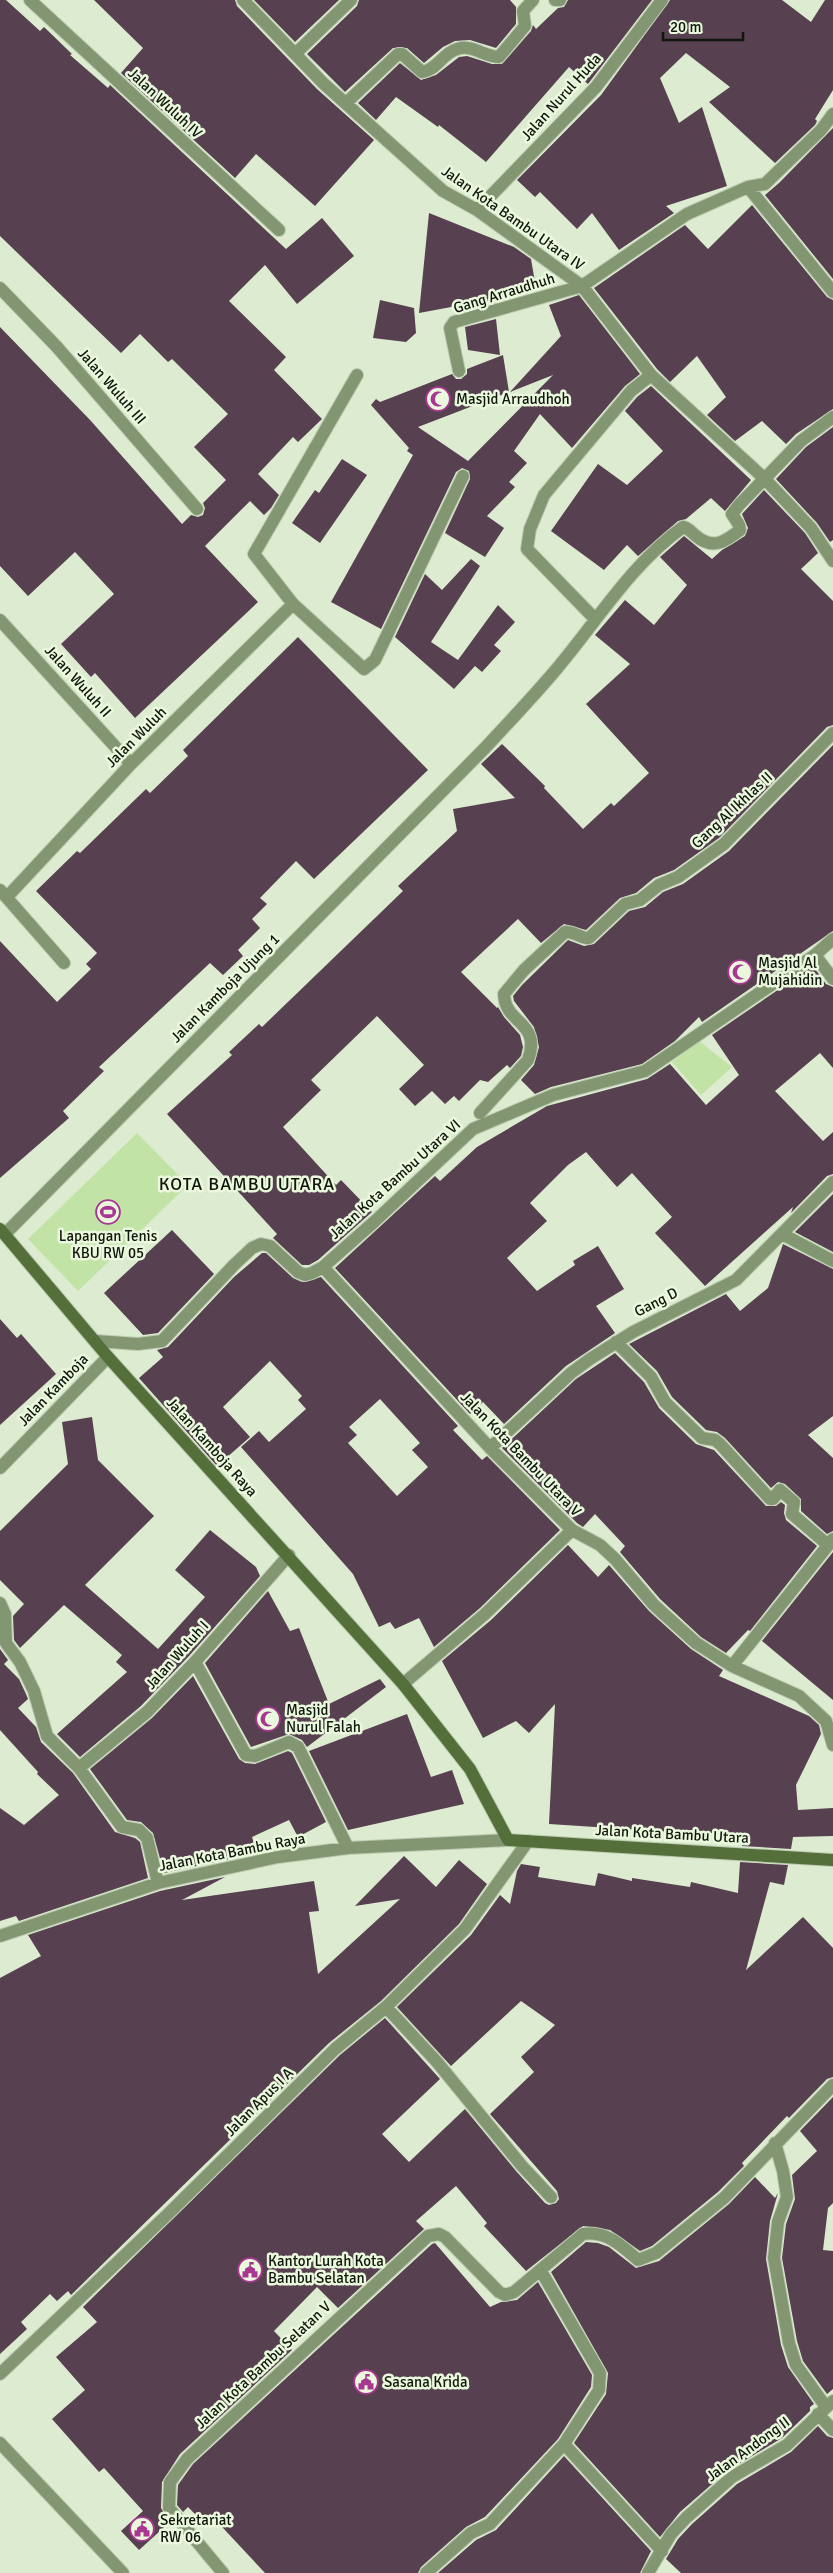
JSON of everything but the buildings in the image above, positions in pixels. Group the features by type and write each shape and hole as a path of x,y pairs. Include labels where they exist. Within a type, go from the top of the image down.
{"street":[{"name":"Jalan Wuluh IV","path":"30,0 279,230"},
{"name":"Jalan Kota Bambu Utara IV","path":"243,0 346,103 443,191 477,210 582,286 651,375 764,478 811,528 833,561"},
{"path":"295,54 351,0"},
{"path":"346,103 398,54 402,54 422,72 432,68 457,49 480,50 498,57 525,26 522,11 533,0"},
{"path":"555,0 560,0"},
{"name":"Jalan Nurul Huda","path":"477,210 596,86 662,0"},
{"name":"Gang Arraudhuh","path":"459,371 450,328 454,322 582,286 687,214 748,187 765,184 821,130 833,114"},
{"path":"748,187 833,292"},
{"name":"Jalan Wuluh III","path":"0,288 57,348 197,509"},
{"path":"358,374 255,549 256,558 293,604 364,670 375,660 463,476"},
{"path":"595,619 527,549 530,529 544,495 569,463 631,391 651,375"},
{"path":"764,478 801,441 833,418"},
{"name":"Jalan Kamboja Ujung 1","path":"2,1232 469,764 555,672 595,619 657,547 683,527 706,542 720,544 726,541 740,530 740,525 733,517 734,510 764,478"},
{"name":"Jalan Wuluh","path":"3,893 293,604"},
{"name":"Jalan Wuluh II","path":"0,620 131,764"},
{"name":"Gang Al Ikhlas II","path":"480,1113 528,1060 532,1049 531,1034 504,1003 504,994 524,970 565,932 574,931 585,938 589,938 625,904 640,900 659,886 678,877 707,858 724,844 833,732"},
{"path":"3,893 64,963"},
{"name":"Jalan Kota Bambu Utara VI","path":"323,1266 473,1129 553,1096 645,1071 815,955 833,939"},
{"path":"815,955 833,979"},
{"name":"Gang D","path":"490,1448 571,1373 616,1342 730,1284 753,1266 833,1182"},
{"name":"Jalan Kamboja Raya","path":"2,1232 108,1356 289,1555 403,1684 470,1769 508,1840"},
{"path":"782,1234 833,1260"},
{"path":"96,1341 138,1344 162,1341 234,1265 252,1248 260,1244 270,1246 298,1272 305,1275 323,1266"},
{"name":"Jalan Kota Bambu Utara V","path":"323,1266 490,1448 572,1530 600,1545 625,1569 654,1605 696,1643 732,1666 799,1696 826,1721 833,1745"},
{"path":"616,1342 651,1378 665,1402 692,1429 702,1438 711,1439 720,1444 770,1499 773,1499 780,1490 787,1494 794,1502 792,1514 830,1542 732,1666"},
{"name":"Jalan Kamboja","path":"0,1468 108,1356"},
{"path":"403,1684 485,1614 572,1530"},
{"name":"Jalan Wuluh I","path":"79,1768 147,1712 195,1662 289,1555"},
{"path":"0,1603 5,1614 6,1643 20,1662 34,1691 48,1736 79,1768 122,1827 139,1830 147,1838 158,1883"},
{"path":"195,1662 246,1755 255,1756 289,1742 298,1747 348,1848"},
{"name":"Jalan Kota Bambu Raya","path":"0,1936 158,1883 278,1856 348,1848 508,1840"},
{"name":"Jalan Kota Bambu Utara","path":"508,1840 833,1860"},
{"name":"Jalan Apus I A","path":"0,2374 167,2215 336,2049 386,2007 464,1930 528,1841"},
{"path":"386,2007 438,2062 522,2166 551,2197"},
{"name":"Jalan Kota Bambu Selatan V","path":"223,2573 169,2508 170,2482 187,2458 428,2236 439,2234 446,2237 505,2295 514,2292 541,2271 583,2234 596,2232 608,2236 638,2260 656,2254 724,2198 833,2085"},
{"path":"775,2143 784,2171 787,2197 778,2222 774,2258 789,2342 796,2366 826,2407 833,2430"},
{"path":"426,2573 471,2533 490,2524 564,2444 599,2390 600,2372 541,2271"},
{"name":"Jalan Andong II","path":"648,2573 671,2534 732,2477 787,2445 826,2407"},
{"path":"0,2443 123,2573"},
{"path":"564,2444 662,2550"}],"green space":[{"path":"699,1041 732,1067 701,1095 672,1062"},
{"name":"Lapangan Tenis KBU RW 05","path":"137,1133 188,1185 78,1291 28,1239"}],"place":[{"name":"Masjid Arraudhoh","path":"438,399"},
{"name":"Masjid Al Mujahidin","path":"740,972"},
{"name":"Lapangan Tenis KBU RW 05","path":"108,1212"},
{"name":"Masjid Nurul Falah","path":"268,1719"},
{"name":"Kantor Lurah Kota Bambu Selatan","path":"250,2270"},
{"name":"Sasana Krida","path":"366,2382"},
{"name":"Sekretariat RW 06","path":"142,2529"}],"district":[{"name":"KOTA BAMBU UTARA","path":"247,1184"}]}
